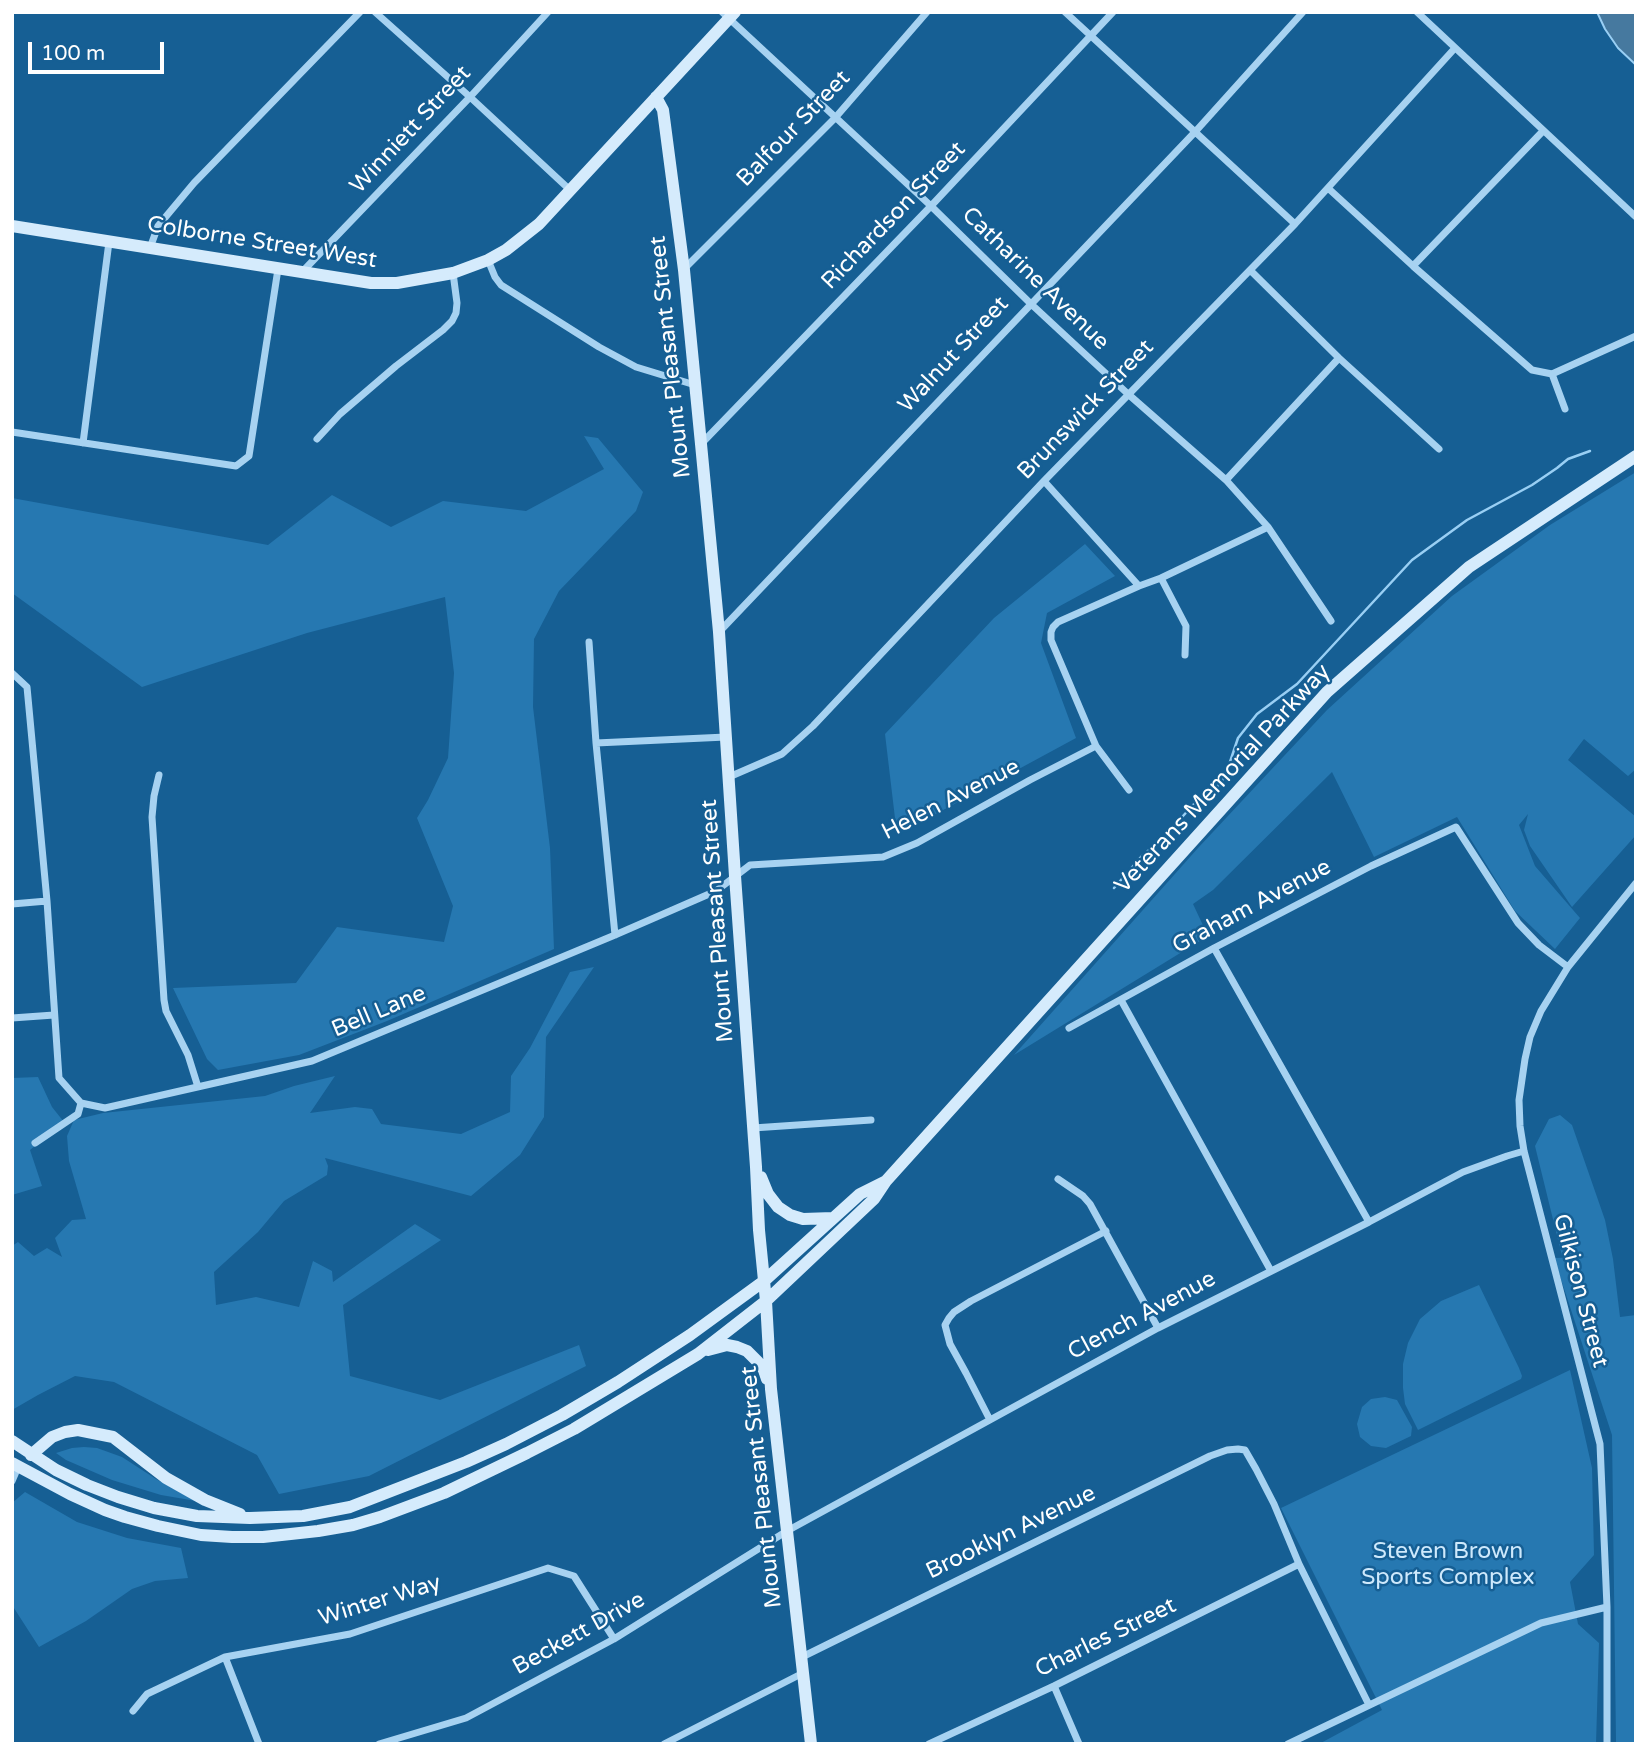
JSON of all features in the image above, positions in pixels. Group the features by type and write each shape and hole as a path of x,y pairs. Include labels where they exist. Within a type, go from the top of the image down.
{"main road":[{"name":"Colborne Street West","path":"12,226 371,283 397,283 453,273 488,260 531,231 656,97 728,14"},
{"name":"Mount Pleasant Street","path":"656,97 663,110 684,270 719,632 771,1389 811,1744"},
{"name":"Veterans Memorial Parkway","path":"14,1466 125,1517 201,1535 263,1537 330,1529 380,1517 444,1493 574,1429 698,1354 766,1301 874,1199 886,1181 1327,692 1469,567 1636,456"},
{"path":"756,1167 768,1194 778,1207 790,1215 803,1219 833,1218"},
{"name":"Veterans Memorial Parkway","path":"12,1441 56,1470 87,1485 154,1508 197,1516 250,1518 303,1516 350,1507 496,1449 618,1382 690,1335 764,1281 860,1194 886,1181"},
{"path":"698,1354 727,1345 747,1351 764,1370 771,1389"},
{"path":"31,1455 52,1437 65,1432 78,1430 113,1437 166,1478 205,1500 250,1518"}],"street":[{"path":"150,247 158,226 194,183 360,12"},
{"path":"375,12 570,190"},
{"name":"Winniett Street","path":"302,273 548,12"},
{"name":"Balfour Street","path":"684,270 835,118 927,12"},
{"path":"1065,12 1295,224"},
{"name":"Richardson Street","path":"701,444 931,206 1113,12"},
{"name":"Walnut Street","path":"719,632 1195,132 1303,12"},
{"path":"1417,12 1636,217"},
{"name":"Catharine Avenue","path":"728,14 1030,303 1226,480 1268,527 1331,621"},
{"name":"Brunswick Street","path":"729,777 782,754 813,726 1044,481 1329,189 1455,48"},
{"path":"1413,266 1543,131"},
{"path":"1329,189 1532,370 1552,374 1636,336"},
{"path":"83,443 110,242"},
{"path":"488,260 501,285 598,347 636,367 695,385"},
{"path":"12,432 236,466 249,456 278,269"},
{"path":"1250,271 1339,358 1439,449"},
{"path":"317,439 340,414 452,321 457,303 453,273"},
{"path":"1226,480 1339,358"},
{"path":"1552,374 1565,409"},
{"path":"1044,481 1139,586"},
{"path":"1129,790 1096,746 1051,640 1051,632 1058,622 1161,578 1268,527"},
{"path":"1161,578 1186,626 1185,655"},
{"path":"589,642 615,935"},
{"path":"12,673 27,687 47,901 59,1078 80,1103 78,1114 35,1143"},
{"path":"596,743 726,737"},
{"name":"Helen Avenue","path":"735,876 750,865 883,856 918,843 1096,746"},
{"path":"159,775 152,817 164,1000 166,1010 188,1055 198,1087"},
{"name":"Graham Avenue","path":"1069,1028 1371,866 1456,827 1518,923 1539,945 1568,967"},
{"name":"Bell Lane","path":"80,1103 106,1108 312,1060 615,935 716,891 735,876"},
{"name":"Gilkison Street","path":"1607,1744 1607,1607 1600,1444 1524,1151 1519,1100 1528,1044 1541,1010 1568,967 1636,883"},
{"path":"12,904 47,901"},
{"path":"1214,948 1369,1223"},
{"path":"1121,1000 1270,1271"},
{"path":"12,1018 54,1015"},
{"path":"754,1128 871,1120"},
{"name":"Clench Avenue","path":"787,1531 1157,1328 1369,1223 1463,1172 1524,1151"},
{"path":"1058,1179 1090,1204 1157,1328"},
{"path":"990,1420 950,1344 945,1325 948,1318 971,1301 1106,1231"},
{"name":"Brooklyn Avenue","path":"802,1657 1227,1450 1245,1450 1274,1504 1298,1564"},
{"path":"12,1482 14,1466 31,1455"},
{"name":"Beckett Drive","path":"379,1744 466,1718 614,1639 787,1531"},
{"path":"1298,1564 1369,1705"},
{"name":"Charles Street","path":"929,1744 1054,1686 1298,1564"},
{"name":"Winter Way","path":"133,1711 147,1694 225,1657 350,1634 548,1568 574,1576 614,1639"},
{"path":"1288,1744 1541,1623 1607,1607"},
{"path":"225,1657 258,1744"},
{"path":"664,1744 803,1673"},
{"path":"1054,1686 1079,1744"}],"green space":[{"path":"584,436 598,438 643,492 636,511 559,591 534,639 533,707 550,848 554,949 387,1021 299,1055 218,1070 207,1059 173,988 296,983 337,927 444,942 453,906 417,818 448,758 454,673 445,597 307,633 142,687 12,593 12,498 268,545 332,495 391,527 443,501 526,511 604,469"},
{"path":"1636,472 1636,769 1628,776 1584,739 1568,760 1636,817 1636,835 1572,907 1530,846 1524,830 1528,814 1519,825 1535,866 1580,918 1555,949 1515,911 1457,817 1374,857 1332,772 1213,890 1193,904 1208,936 1014,1055 1198,848 1327,710 1452,596 1550,525"},
{"path":"1085,544 1115,576 1047,613 1041,643 1076,738 897,835 885,734 994,618"},
{"path":"594,967 546,1037 544,1117 520,1155 471,1196 325,1158 327,1175 284,1201 258,1232 214,1272 216,1305 256,1297 299,1307 313,1261 332,1271 333,1282 415,1224 441,1240 343,1305 350,1376 440,1400 579,1345 586,1366 369,1476 279,1494 257,1455 114,1382 75,1376 12,1410 12,1246 18,1242 34,1256 47,1248 62,1257 55,1238 72,1220 86,1219 69,1161 67,1136 74,1120 103,1113 265,1096 335,1076 310,1113 355,1107 372,1109 381,1124 461,1134 510,1112 511,1076 530,1048 570,972"},
{"path":"38,1077 52,1107 64,1122 30,1150 42,1186 12,1195 12,1078"},
{"path":"1560,1115 1572,1125 1605,1220 1620,1317 1636,1315 1636,1744 1616,1744 1612,1435 1554,1258 1588,1257 1562,1256 1535,1146 1549,1119"},
{"path":"1479,1285 1519,1368 1521,1379 1418,1430 1405,1404 1403,1388 1403,1364 1408,1343 1420,1319 1441,1301"},
{"name":"Steven Brown Sports Complex","path":"1570,1370 1592,1468 1594,1555 1570,1582 1578,1624 1599,1643 1596,1744 1319,1744 1382,1710 1281,1508"},
{"path":"1385,1397 1397,1400 1412,1427 1411,1436 1386,1448 1371,1446 1360,1437 1357,1424 1362,1407 1371,1399"},
{"path":"84,1447 97,1448 122,1457 196,1501 161,1495 112,1480 56,1453"},
{"path":"25,1492 77,1522 127,1538 181,1548 188,1578 155,1581 132,1589 86,1621 39,1647 12,1605 12,1503"}],"shaded area":[{"path":"1597,12 1636,12 1636,65 1618,48"}],"waterway":[{"path":"1114,888 1193,805 1217,787 1225,777 1238,738 1257,714 1297,684 1412,560 1467,520 1532,485 1568,459 1590,451"}]}
